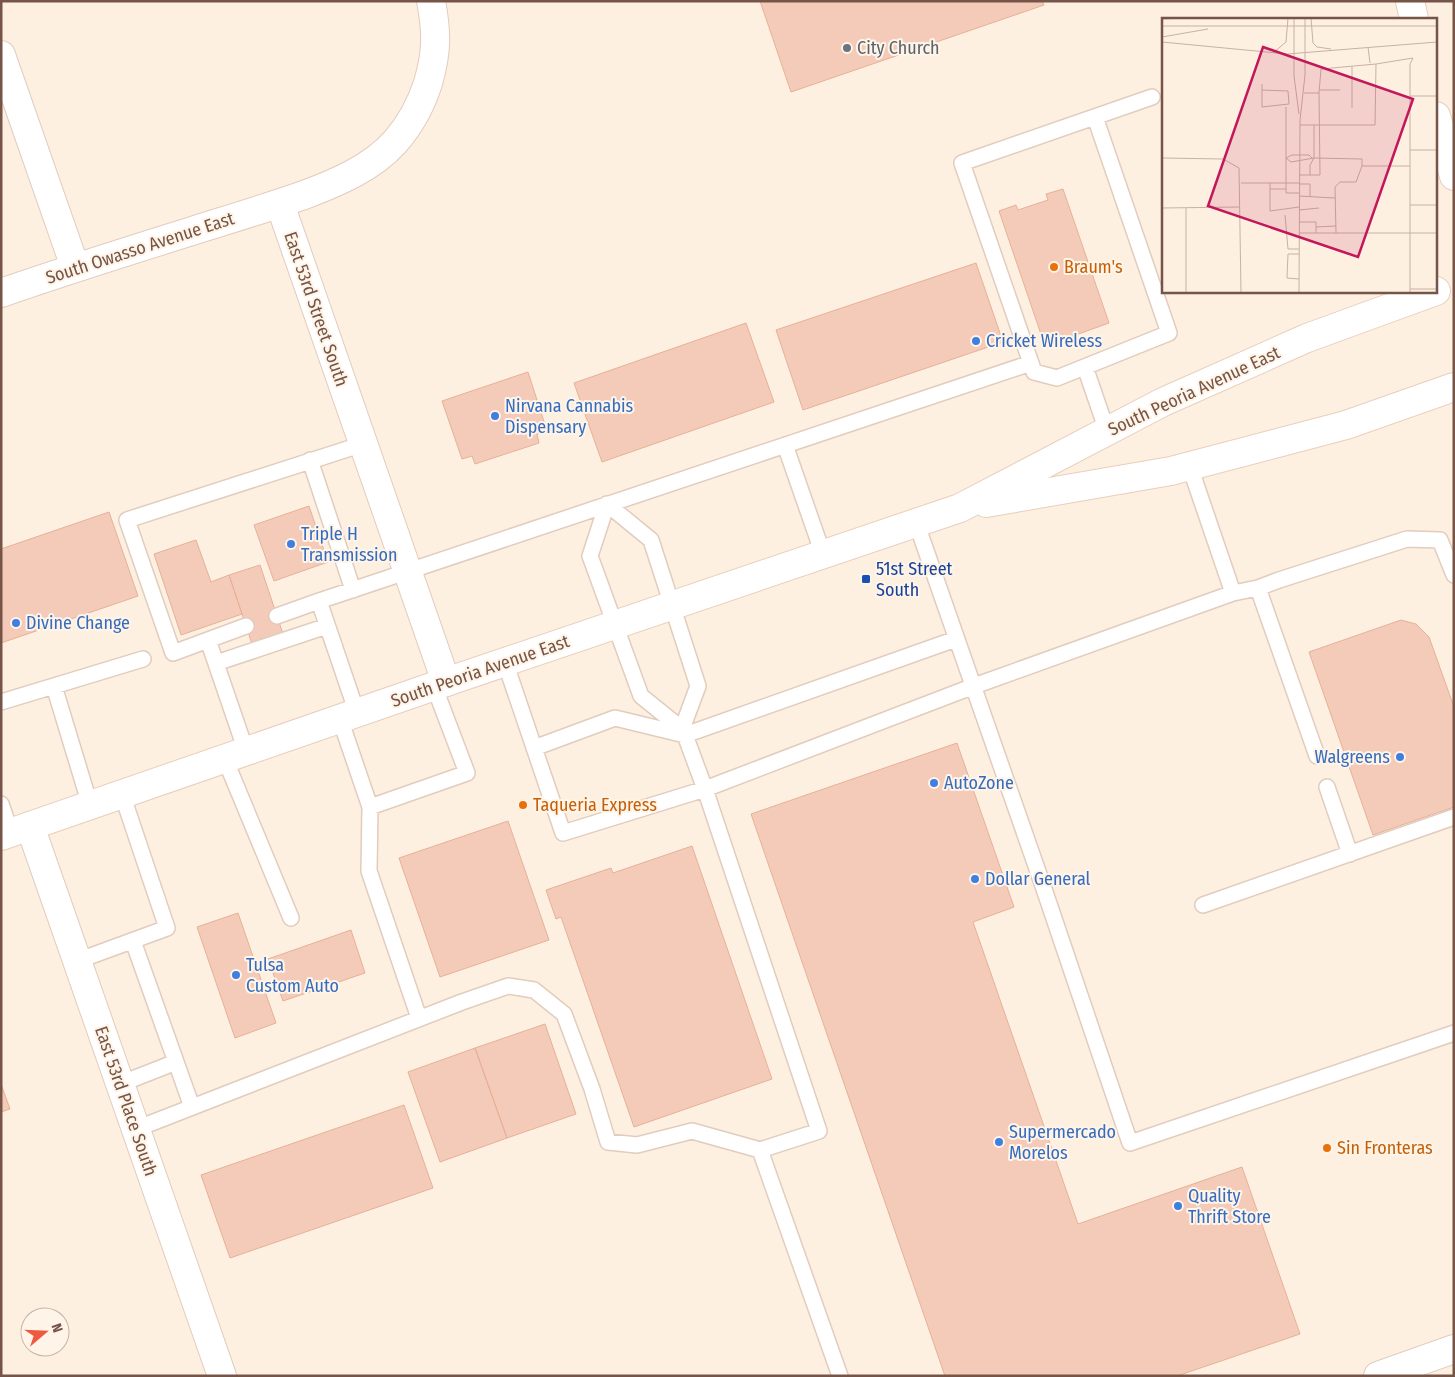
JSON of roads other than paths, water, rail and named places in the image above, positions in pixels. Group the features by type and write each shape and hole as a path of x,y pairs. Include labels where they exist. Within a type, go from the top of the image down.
{"main road":[{"path":"280,204 336,182 367,166 394,144 410,123 423,97 433,65 435,24 431,1"},
{"path":"1410,1 1414,18"},
{"path":"1,55 75,267"},
{"path":"1438,107 1454,117"},
{"path":"1438,123 1454,176"},
{"name":"South Owasso Avenue East","path":"1,293 75,267 280,204"},
{"name":"East 53rd Street South","path":"280,204 407,571 440,684"},
{"name":"South Peoria Avenue East","path":"1438,290 1454,285"},
{"name":"South Peoria Avenue East","path":"960,508 1164,402 1307,338 1433,292"},
{"name":"South Peoria Avenue East","path":"14,832 440,684 960,508 1190,467 1346,425 1454,387"},
{"name":"East 53rd Place South","path":"14,832 78,961 222,1376"},
{"path":"1378,1376 1454,1349"}],"lane":[{"path":"1096,117 1169,333 1058,378 1034,372 962,163 1152,97"},
{"path":"276,616 1031,363"},
{"path":"1085,366 1107,431"},
{"path":"246,626 173,653 127,520 363,444"},
{"path":"785,445 823,554"},
{"path":"310,460 353,590"},
{"path":"1190,467 1233,593"},
{"path":"607,504 651,540 698,686 684,732"},
{"path":"136,1129 419,1018 508,986 534,990 564,1014 592,1089 608,1142 637,1145 692,1132 760,1150 819,1131 705,788 684,732 641,696 590,556 607,504"},
{"path":"916,522 1130,1143 1454,1033"},
{"path":"505,662 563,833 705,788 974,686 1233,593 1258,588 1408,539 1440,540 1454,575"},
{"path":"1258,588 1317,756"},
{"path":"319,601 327,626 370,807 369,871 419,1018"},
{"path":"216,664 327,626"},
{"path":"534,748 615,718 684,732 956,639"},
{"path":"208,640 216,664 236,755 291,918"},
{"path":"1,702 143,659"},
{"path":"370,807 467,773 440,684"},
{"path":"54,686 90,805"},
{"path":"1327,787 1350,854"},
{"path":"78,961 167,928 122,794"},
{"path":"1,804 14,832"},
{"path":"1203,905 1454,817"},
{"path":"132,941 192,1107"},
{"path":"120,1084 176,1062"},
{"path":"760,1150 840,1376"}],"place":[{"name":"City Church","path":"847,48"},
{"name":"Braum's","path":"1054,267"},
{"name":"Cricket Wireless","path":"976,341"},
{"name":"Nirvana Cannabis Dispensary","path":"495,416"},
{"name":"Triple H Transmission","path":"291,544"},
{"name":"51st Street South","path":"866,579"},
{"name":"Divine Change","path":"16,623"},
{"name":"Walgreens","path":"1400,757"},
{"name":"AutoZone","path":"934,783"},
{"name":"Taqueria Express","path":"523,805"},
{"name":"Dollar General","path":"975,879"},
{"name":"Tulsa Custom Auto","path":"236,975"},
{"name":"Supermercado Morelos","path":"999,1142"},
{"name":"Sin Fronteras","path":"1327,1148"},
{"name":"Quality Thrift Store","path":"1178,1206"}]}
